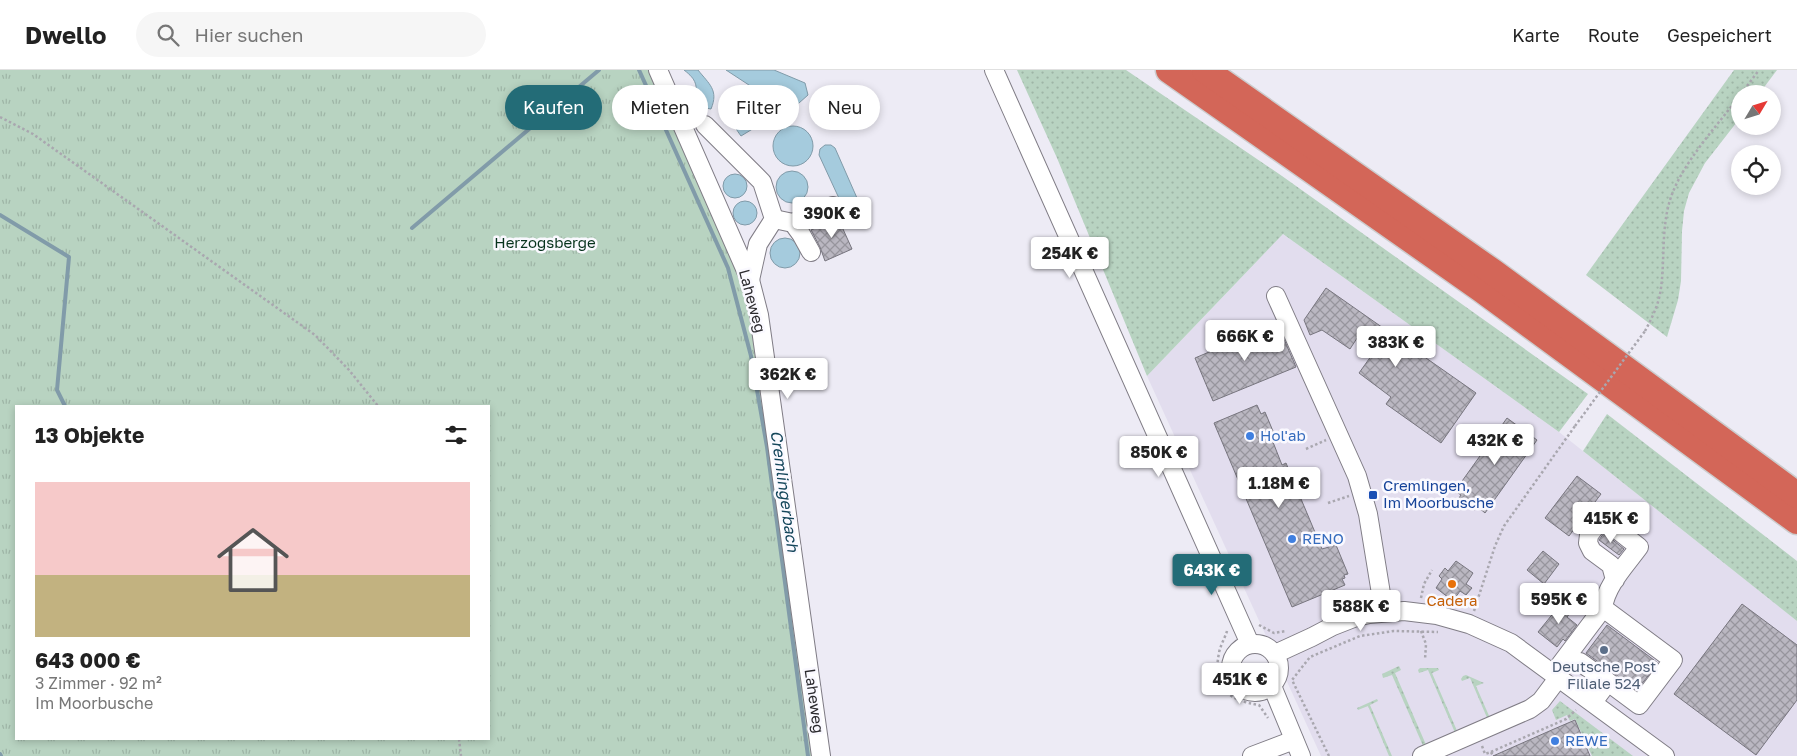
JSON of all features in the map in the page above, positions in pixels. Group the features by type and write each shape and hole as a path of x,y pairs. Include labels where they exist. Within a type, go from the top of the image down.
{"highway":[{"path":"1169,70 1481,289 1797,521"},
{"path":"1206,70 1485,266 1797,495"}],"street":[{"name":"Laheweg","path":"658,70 750,280 759,315 821,756"},
{"path":"994,70 1250,644"},
{"path":"708,128 762,182 774,219"},
{"path":"774,219 793,223 833,206"},
{"path":"750,280 758,244 774,219"},
{"path":"793,223 811,252"},
{"path":"1276,296 1357,476 1363,494 1372,538 1384,612"},
{"path":"1422,756 1530,709 1541,701 1603,608 1606,595 1615,580"},
{"path":"1580,662 1640,705 1673,660 1603,608"},
{"path":"1275,654 1347,620 1369,614 1420,612 1469,624 1511,643 1557,675 1588,708 1665,756"},
{"path":"1250,644 1264,645 1275,654 1279,665 1278,676 1272,686 1266,690 1254,692 1242,688 1233,679 1231,666 1239,649 1250,644"},
{"path":"1588,708 1608,682"},
{"path":"1252,756 1298,748 1272,686"}],"path":[{"path":"1748,85 1759,70"},
{"path":"1469,624 1495,546 1504,526 1645,331 1653,317 1661,289 1663,242 1671,198 1679,179 1731,108"},
{"path":"0,117 33,134 314,335 349,370 377,405"},
{"path":"1306,449 1339,434"},
{"path":"1328,503 1343,497 1363,494"},
{"path":"1421,593 1432,570"},
{"path":"1257,624 1274,633 1288,631"},
{"path":"1329,756 1292,680 1310,657 1360,636 1394,631 1442,633"},
{"path":"1421,631 1426,644 1425,660"},
{"path":"1491,752 1566,719 1577,708 1588,708"},
{"path":"459,740 461,756"},
{"path":"1481,756 1485,754"}],"shaded area":[{"path":"1283,234 1559,432 1797,621 1797,756 1321,756 1147,376"}],"green space":[{"name":"Herzogsberge","path":"0,70 658,70 665,85 612,85 612,130 684,130 750,280 817,756 0,756"},
{"path":"1017,70 1126,70 1282,176 1588,394 1559,432 1283,234 1147,376 1057,158"},
{"path":"1734,70 1777,70 1766,85 1731,85 1731,130 1705,163 1689,193 1684,211 1681,281 1678,300 1667,337 1586,275"},
{"path":"1607,414 1797,561 1797,621 1583,451"},
{"path":"1399,666 1401,670 1395,673 1427,747 1424,748 1392,675 1383,678 1382,674"},
{"path":"1420,668 1438,668 1439,670 1432,673 1458,733 1456,735 1428,670 1419,673 1418,670"},
{"path":"1466,675 1484,683 1476,686 1490,718 1488,720 1470,678 1462,681 1461,679"},
{"path":"1377,699 1378,701 1370,705 1392,756 1389,756 1368,706 1358,710 1357,708"},
{"path":"1560,701 1633,756 1592,756 1575,719 1570,721 1567,715 1556,720 1552,710"}],"water":[{"path":"684,70 698,70 712,88 714,97 711,109 708,108 708,85 695,85 692,77"},
{"path":"726,70 774,70 805,83 808,95 799,103 799,85 749,85"},
{"path":"799,127 810,135 813,142 813,150 810,157 804,163 797,166 789,166 782,163 776,157 773,150 773,142 781,130 799,130"},
{"path":"737,130 751,130 741,136"},
{"path":"825,145 831,145 835,148 857,198 857,204 851,209 843,207 819,155 820,149"},
{"path":"792,171 803,176 808,187 803,198 792,203 781,198 776,187 781,176"},
{"path":"735,174 744,177 747,186 744,195 735,198 726,195 723,186 726,177"},
{"path":"745,201 750,202 756,208 756,218 750,224 745,225 740,224 734,218 733,213 734,208 740,202"},
{"path":"785,238 796,242 800,253 796,264 785,268 774,264 770,253 774,242"}],"building":[{"path":"838,218 852,249 825,261 811,230"},
{"path":"1326,288 1476,393 1441,443 1386,404 1391,397 1359,373 1379,345 1361,332 1350,349 1322,330 1310,335 1304,320"},
{"path":"1277,323 1296,367 1213,401 1195,358"},
{"path":"1257,405 1261,414 1265,412 1275,436 1271,437 1282,465 1286,463 1322,549 1336,545 1348,574 1344,575 1345,578 1342,579 1345,585 1292,607 1214,423"},
{"path":"1507,418 1537,440 1485,513 1478,507 1475,510 1459,498 1461,495 1455,491"},
{"path":"1577,476 1601,494 1586,514 1590,517 1582,527 1578,524 1569,536 1545,518"},
{"path":"1604,533 1624,549 1619,555 1599,540"},
{"path":"1543,551 1559,564 1544,584 1527,570"},
{"name":"Cadera","path":"1456,561 1473,573 1466,584 1472,588 1466,595 1460,591 1453,601 1436,588 1442,579 1439,576 1445,568 1448,571"},
{"path":"1564,600 1574,608 1567,617 1577,625 1565,641 1563,639 1557,647 1538,632"},
{"path":"1742,604 1797,645 1797,700 1756,755 1674,694"},
{"path":"1607,625 1658,663 1637,690 1586,653"},
{"name":"REWE","path":"1575,720 1590,756 1493,756 1554,729"}],"waterway":[{"path":"412,228 599,70"},
{"name":"Cremlingerbach","path":"639,70 728,268 751,356 767,447 808,756"},
{"path":"0,215 69,257 57,390 64,405"}],"place":[{"name":"Hol'ab","path":"1250,436"},
{"name":"Cremlingen, Im Moorbusche","path":"1373,495"},
{"name":"RENO","path":"1292,539"},
{"name":"Cadera","path":"1452,584"},
{"name":"Deutsche Post Filiale 524","path":"1604,650"},
{"name":"REWE","path":"1555,741"}]}
